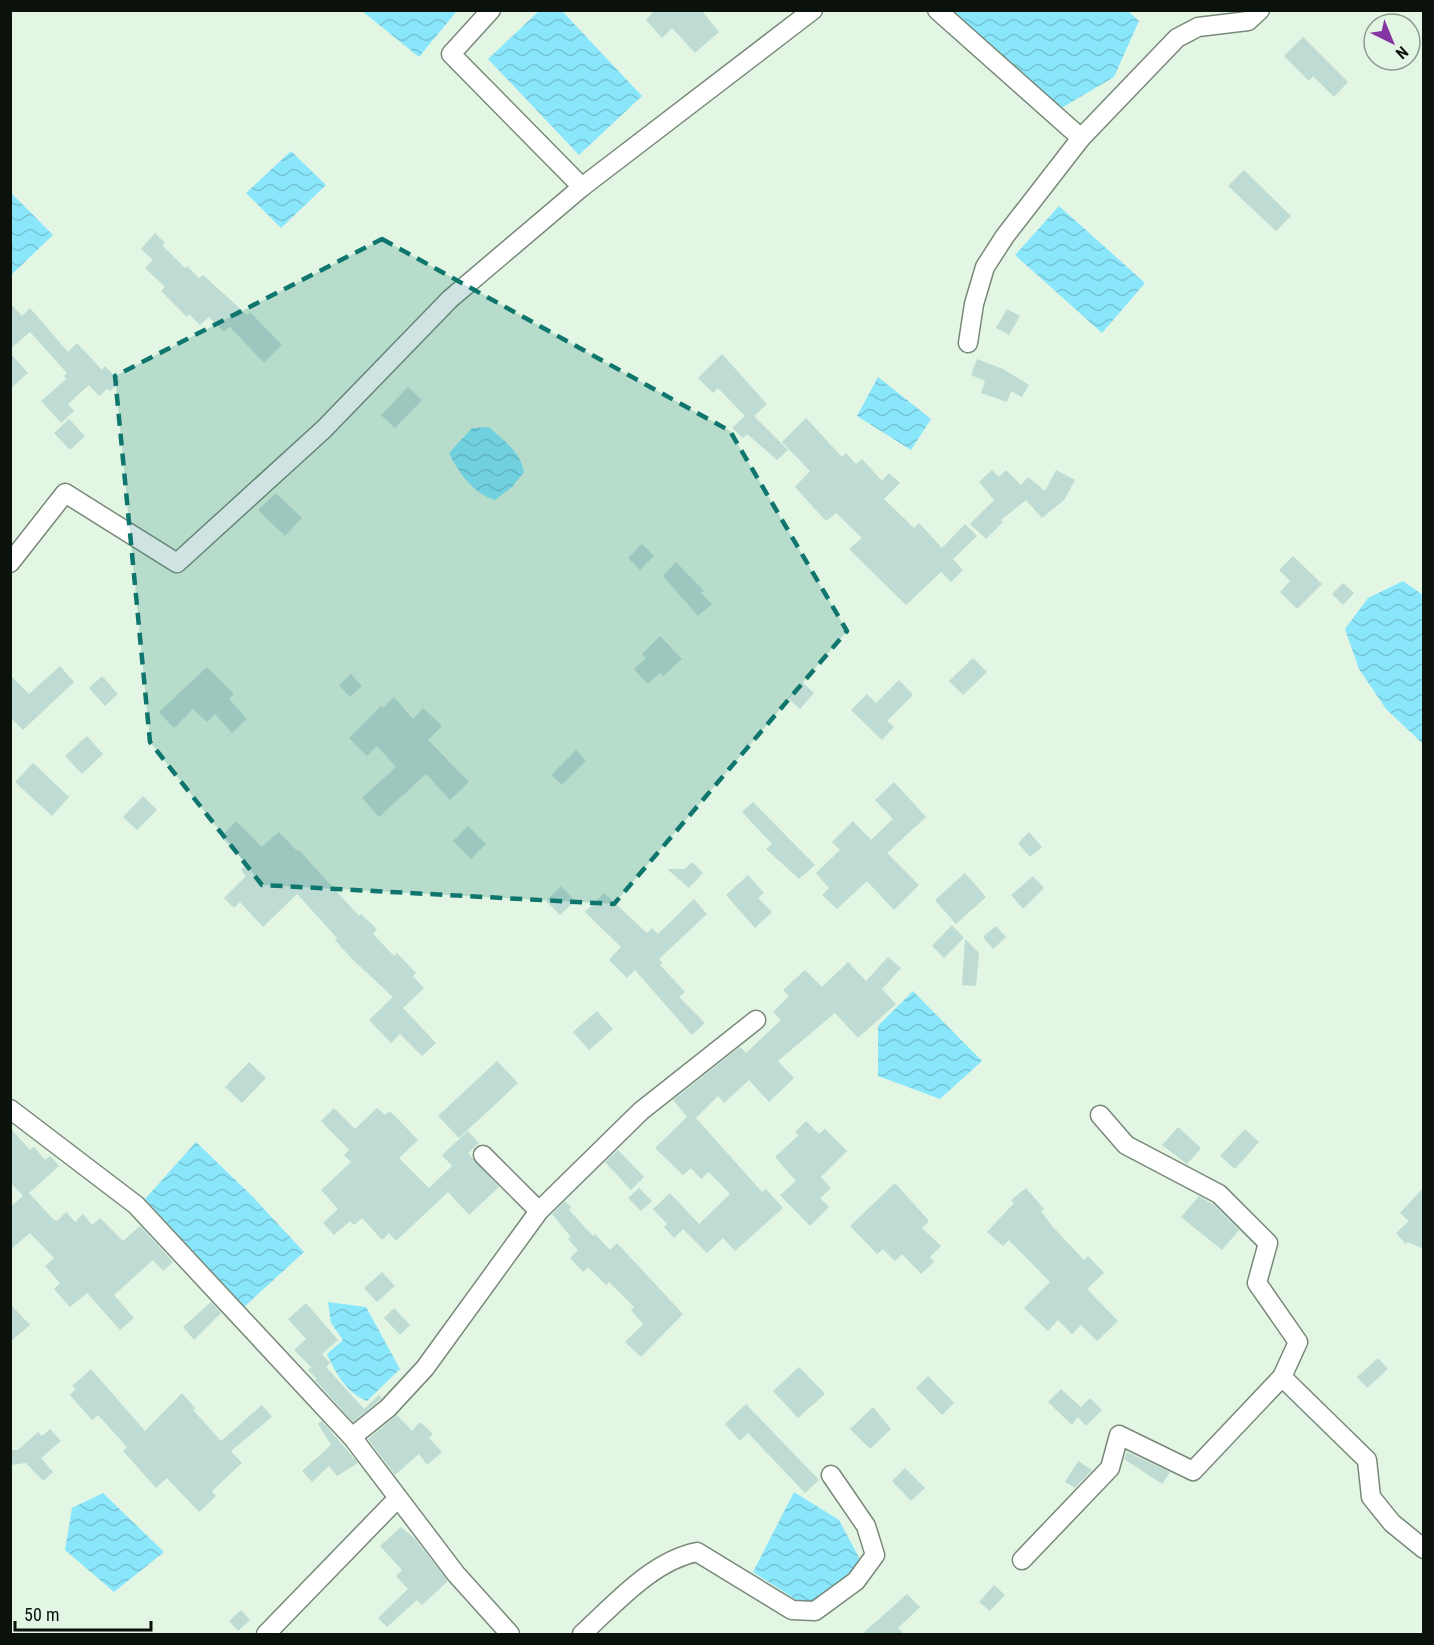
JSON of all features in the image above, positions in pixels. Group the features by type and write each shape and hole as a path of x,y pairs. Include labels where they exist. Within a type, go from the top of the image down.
{"street":[{"path":"491,10 451,54 582,187"},
{"path":"10,563 65,494 177,563 324,429 450,299 582,187 813,10"},
{"path":"938,10 1081,138"},
{"path":"968,343 974,304 986,267 1005,236 1081,138 1177,38 1198,27 1248,21 1260,10"},
{"path":"352,1437 388,1408 425,1368 540,1211 641,1111 756,1020"},
{"path":"10,1109 136,1205 352,1437 456,1574 510,1635"},
{"path":"1022,1560 1110,1468 1119,1435 1193,1472 1282,1377 1298,1342 1257,1283 1268,1243 1219,1194 1126,1145 1100,1115"},
{"path":"483,1155 540,1211"},
{"path":"1282,1377 1367,1460 1371,1497 1392,1523 1424,1549"},
{"path":"582,1635 622,1598 676,1556 697,1551 792,1610 815,1611 856,1581 875,1556 866,1526 831,1475"},
{"path":"266,1635 398,1498"}],"highlighted area":[{"path":"382,239 730,431 847,631 614,904 262,885 150,742 115,376"}],"water":[{"path":"362,11 457,11 419,57"},
{"path":"539,11 562,11 642,96 579,155 488,59"},
{"path":"949,11 1128,11 1139,21 1114,77 1058,110"},
{"path":"291,151 326,185 281,228 246,193"},
{"path":"10,192 53,235 11,275 10,275"},
{"path":"1059,206 1145,283 1102,333 1015,255"},
{"path":"878,377 931,419 911,450 857,416"},
{"path":"489,427 515,452 524,472 512,487 495,500 474,488 449,453 472,428"},
{"path":"1403,581 1423,595 1423,744 1386,709 1359,669 1345,629 1368,598"},
{"path":"913,991 982,1061 940,1099 878,1076 878,1026"},
{"path":"196,1142 252,1196 304,1252 244,1307 145,1199"},
{"path":"328,1302 366,1307 400,1369 367,1401 353,1393 342,1382 327,1354 343,1340 331,1323"},
{"path":"794,1492 839,1520 862,1563 807,1607 753,1572"},
{"path":"103,1493 164,1552 114,1592 65,1550 72,1508"}],"building":[{"path":"655,10 701,10 719,32 695,53 672,28 662,38 646,20"},
{"path":"1303,37 1348,82 1334,97 1313,76 1309,81 1284,56"},
{"path":"1244,170 1291,216 1276,231 1228,186"},
{"path":"155,233 165,243 162,245 185,268 187,266 199,278 203,275 247,315 250,312 282,345 264,363 230,327 224,332 209,317 200,325 189,314 187,317 161,291 165,287 145,268 153,260 141,249"},
{"path":"10,303 22,316 30,308 68,352 77,343 102,370 105,366 120,382 110,391 107,389 99,396 89,385 68,404 74,411 61,423 41,401 66,379 64,376 67,373 30,332 10,349"},
{"path":"1007,309 1020,316 1009,335 996,328"},
{"path":"10,353 28,373 10,389"},
{"path":"722,354 767,404 754,416 788,450 777,460 747,434 743,438 732,428 745,416 718,388 713,393 698,378"},
{"path":"977,359 1003,369 1029,385 1022,397 1011,391 1007,402 981,393 985,381 971,375"},
{"path":"408,387 422,400 395,428 381,415"},
{"path":"806,418 842,457 846,453 856,464 862,459 882,481 889,473 900,483 884,499 914,528 919,523 942,548 965,524 977,536 953,559 963,570 951,582 941,572 906,605 849,549 862,538 836,513 826,521 795,487 810,471 782,442"},
{"path":"69,419 85,436 70,450 54,433"},
{"path":"992,470 999,477 1006,470 1021,485 1028,477 1045,491 1056,470 1075,480 1064,500 1042,518 1026,500 1001,520 1003,522 986,539 970,524 994,500 979,482"},
{"path":"276,493 302,518 285,536 258,510"},
{"path":"642,544 654,556 640,570 628,558"},
{"path":"1293,556 1322,584 1297,609 1280,592 1290,581 1279,570"},
{"path":"676,562 704,591 701,593 712,604 698,616 663,576"},
{"path":"1343,583 1354,593 1343,605 1332,594"},
{"path":"660,636 682,659 663,676 660,673 648,684 634,669 646,658 642,654"},
{"path":"973,658 987,672 963,695 949,681"},
{"path":"60,666 74,682 23,730 10,717 10,675 29,694"},
{"path":"207,667 234,694 229,699 247,719 232,733 215,714 207,722 193,709 174,728 159,712"},
{"path":"351,674 362,686 350,697 339,685"},
{"path":"102,676 118,694 105,706 89,688"},
{"path":"899,680 913,695 887,721 894,727 882,740 851,710 867,694 876,703"},
{"path":"802,682 814,693 800,709 788,698"},
{"path":"394,697 413,719 423,708 442,726 428,740 469,782 450,800 426,774 379,817 362,798 396,767 377,746 367,756 349,738 381,706 383,708"},
{"path":"87,736 103,754 82,774 65,756"},
{"path":"576,750 586,761 562,785 551,775"},
{"path":"33,763 69,797 52,816 15,782"},
{"path":"894,782 926,817 887,853 919,885 894,910 867,881 837,909 822,895 829,888 816,873 840,850 832,842 853,821 871,840 893,819 875,800"},
{"path":"143,796 157,810 137,830 123,817"},
{"path":"753,802 815,865 799,879 766,849 772,844 742,812"},
{"path":"236,821 262,847 279,832 297,851 299,850 359,916 361,914 377,929 373,934 394,956 397,953 416,973 413,976 424,988 403,1008 436,1043 422,1056 400,1034 391,1043 369,1020 393,997 351,958 335,940 337,938 297,894 263,927 240,902 234,908 224,898 246,876 241,870 247,864 221,837"},
{"path":"468,826 486,844 471,859 453,841"},
{"path":"1029,832 1042,847 1030,857 1018,843"},
{"path":"692,862 703,873 689,888 667,869 685,869"},
{"path":"965,873 986,897 956,924 935,900"},
{"path":"748,875 764,893 758,898 772,912 755,928 726,895"},
{"path":"1033,876 1044,888 1023,909 1011,895"},
{"path":"561,886 575,901 560,915 546,901"},
{"path":"604,893 647,933 652,928 658,934 694,899 707,914 659,959 662,963 660,965 685,992 679,997 705,1023 692,1035 635,970 627,978 609,960 621,947 585,912"},
{"path":"952,925 964,938 944,958 932,946"},
{"path":"996,926 1006,937 993,949 983,937"},
{"path":"965,939 979,953 976,986 962,985"},
{"path":"888,957 901,968 882,989 896,1004 858,1038 835,1013 778,1061 794,1078 769,1102 749,1080 724,1103 718,1096 696,1118 762,1192 766,1189 783,1208 735,1251 723,1238 707,1253 683,1229 674,1238 664,1227 667,1224 653,1209 670,1193 699,1224 730,1194 709,1172 701,1179 691,1168 683,1175 655,1148 687,1117 673,1100 740,1047 746,1053 781,1020 773,1012 789,996 783,990 805,970 822,987 848,962 866,981"},
{"path":"597,1011 613,1029 589,1050 573,1032"},
{"path":"497,1061 518,1083 459,1138 438,1116"},
{"path":"249,1062 266,1078 242,1103 225,1087"},
{"path":"334,1108 355,1129 377,1108 385,1115 390,1111 418,1140 399,1158 429,1188 452,1166 442,1155 468,1131 479,1143 468,1153 499,1187 469,1215 448,1192 396,1241 389,1233 382,1240 362,1218 354,1225 350,1221 334,1235 323,1223 338,1209 321,1190 351,1162 344,1155 349,1150 321,1121"},
{"path":"806,1121 819,1134 825,1129 847,1151 821,1177 831,1188 820,1198 829,1207 810,1226 780,1195 796,1181 775,1157 799,1135 795,1132"},
{"path":"1178,1127 1201,1148 1187,1164 1162,1145"},
{"path":"10,1128 30,1150 34,1147 45,1160 50,1156 59,1166 29,1193 53,1219 57,1221 66,1212 75,1222 83,1214 92,1225 100,1218 123,1241 140,1226 173,1262 163,1271 153,1260 114,1295 134,1318 120,1330 87,1293 70,1307 54,1289 60,1283 45,1266 54,1258 30,1233 10,1250 10,1207 23,1196 10,1182"},
{"path":"1245,1129 1259,1142 1235,1169 1220,1156"},
{"path":"618,1150 644,1177 631,1190 605,1162"},
{"path":"895,1183 929,1221 922,1228 941,1246 930,1257 934,1262 921,1274 902,1254 895,1261 883,1249 877,1254 850,1226"},
{"path":"1424,1187 1424,1249 1408,1242 1406,1244 1396,1233 1409,1221 1400,1213"},
{"path":"639,1188 652,1201 641,1211 628,1198"},
{"path":"1026,1188 1044,1209 1041,1211 1052,1226 1084,1260 1088,1256 1104,1273 1087,1289 1118,1321 1097,1341 1081,1325 1072,1334 1058,1320 1048,1331 1024,1308 1050,1282 1009,1240 1003,1246 987,1232 1014,1203 1011,1200"},
{"path":"1199,1196 1214,1205 1239,1230 1222,1250 1181,1217"},
{"path":"565,1201 571,1207 569,1210 593,1236 595,1234 610,1250 617,1243 683,1314 641,1357 625,1342 643,1324 631,1310 634,1307 609,1282 606,1285 588,1267 583,1272 570,1258 578,1250 568,1239 571,1237 552,1214"},
{"path":"382,1272 395,1286 377,1302 364,1288"},
{"path":"211,1302 221,1313 194,1340 183,1327"},
{"path":"306,1303 338,1340 322,1354 330,1363 326,1367 364,1409 379,1395 382,1398 353,1422 315,1380 317,1379 308,1370 311,1367 294,1350 306,1339 288,1319"},
{"path":"10,1304 30,1325 10,1342"},
{"path":"394,1308 410,1325 400,1335 384,1318"},
{"path":"1378,1358 1388,1369 1367,1388 1357,1377"},
{"path":"799,1367 825,1394 798,1418 773,1391"},
{"path":"91,1369 145,1431 182,1393 195,1408 193,1410 221,1441 262,1405 272,1417 231,1451 242,1463 212,1491 216,1496 199,1512 167,1478 156,1488 123,1451 127,1447 98,1415 92,1420 70,1395 76,1389 72,1386"},
{"path":"928,1376 954,1403 942,1415 916,1388"},
{"path":"1061,1389 1081,1407 1090,1398 1102,1410 1086,1426 1078,1417 1072,1425 1048,1402"},
{"path":"746,1404 819,1480 805,1493 748,1433 740,1441 725,1424"},
{"path":"873,1407 891,1429 870,1449 850,1429"},
{"path":"397,1415 412,1431 420,1422 433,1434 429,1438 442,1452 427,1465 419,1454 395,1475 368,1439"},
{"path":"322,1421 358,1463 337,1476 329,1466 312,1482 302,1471 331,1445 318,1424"},
{"path":"50,1429 61,1441 41,1458 53,1472 43,1481 26,1463 10,1465 10,1450 18,1450 38,1432 42,1436"},
{"path":"1127,1452 1170,1472 1162,1484 1124,1459"},
{"path":"1078,1461 1092,1470 1075,1488 1065,1482"},
{"path":"905,1468 925,1488 911,1501 892,1481"},
{"path":"401,1527 415,1539 448,1581 422,1605 417,1600 387,1627 378,1618 408,1589 396,1576 402,1570 380,1546"},
{"path":"994,1585 1005,1595 990,1611 979,1602"},
{"path":"907,1594 920,1607 898,1628 905,1635 861,1635"},
{"path":"241,1610 250,1620 238,1631 229,1621"}]}
